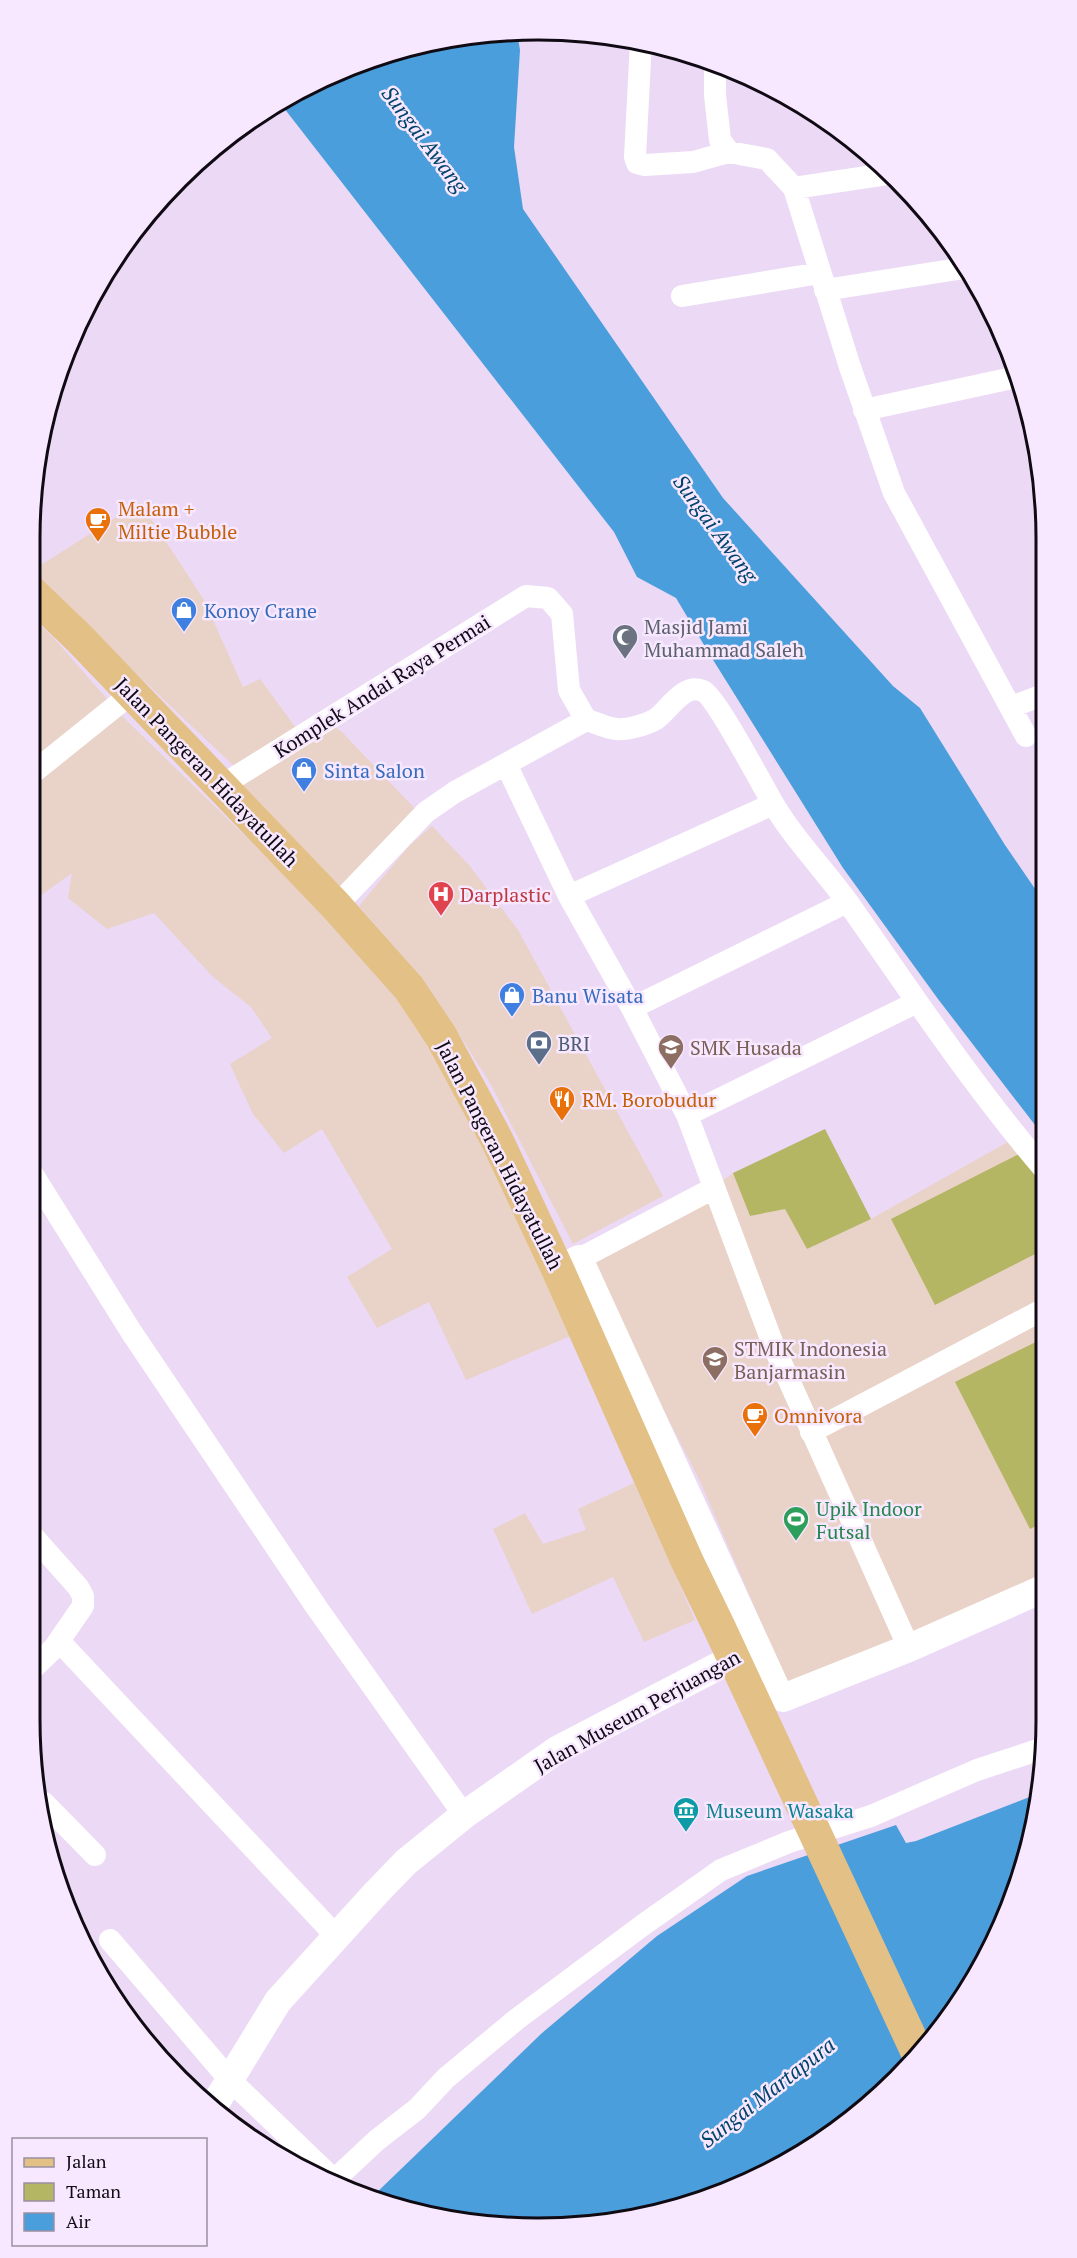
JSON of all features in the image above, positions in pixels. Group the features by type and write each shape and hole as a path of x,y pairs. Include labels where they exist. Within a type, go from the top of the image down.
{"main road":[{"name":"Jalan Pangeran Hidayatullah","path":"40,601 336,906 409,988 441,1036 568,1264 687,1561 914,2046"}],"street":[{"path":"640,51 635,157 637,163 645,165 693,162 729,152 767,159 794,188 864,410 894,493 1026,736"},
{"path":"715,73 720,140 729,152"},
{"path":"794,188 879,175"},
{"path":"682,296 957,268"},
{"path":"864,410 1010,378"},
{"name":"Komplek Andai Raya Permai","path":"220,786 526,596 548,598 562,614 569,690 586,720"},
{"path":"336,906 426,812 455,792 586,720 616,729 639,725 655,719 686,692 696,688 706,692 727,723 773,804 847,902 916,1002 1012,1132 1036,1160"},
{"path":"40,767 132,693"},
{"path":"1011,707 1036,698"},
{"path":"506,764 569,896 632,1008 687,1115 774,1347 909,1648"},
{"path":"569,896 773,804"},
{"path":"632,1008 847,902"},
{"path":"687,1115 916,1002"},
{"path":"40,1186 132,1333 317,1608 464,1815"},
{"path":"568,1264 714,1188"},
{"name":"Jalan Museum Perjuangan","path":"217,2100 278,2001 406,1862 464,1815 556,1750 758,1646 568,1264"},
{"path":"811,1432 1036,1313"},
{"path":"40,1544 78,1587 83,1596 83,1606 59,1641 40,1661"},
{"path":"758,1646 779,1695 783,1698 909,1648 1036,1592"},
{"path":"59,1641 338,1937"},
{"path":"339,2176 376,2140 417,2109 446,2078 517,2019 643,1924 721,1870 789,1842 871,1816 977,1770 1035,1751"},
{"path":"49,1808 95,1855"},
{"path":"110,1941 230,2080 316,2165"}],"shaded area":[{"path":"140,502 204,600 243,687 260,679 296,728 234,766 68,609 40,587 40,566"},
{"path":"40,625 121,715 288,878 432,1034 573,1335 466,1380 429,1302 377,1328 347,1277 392,1249 322,1129 284,1153 253,1114 230,1064 272,1038 251,1007 213,977 154,913 107,929 68,898 72,873 40,896"},
{"path":"330,724 341,731 419,813 340,888 242,788 242,779"},
{"path":"432,826 469,865 518,930 663,1196 573,1244 490,1083 424,980 359,906 410,845"},
{"path":"1022,1134 1036,1157 1036,1578 1003,1596 787,1682 699,1479 588,1264 675,1216 733,1173 750,1216 785,1208 807,1249 871,1219"},
{"path":"634,1483 695,1620 644,1642 613,1577 532,1614 493,1529 525,1513 543,1544 586,1530 578,1509"}],"green space":[{"path":"825,1129 871,1219 807,1249 785,1209 750,1216 733,1173"},
{"path":"1023,1152 1036,1177 1036,1254 935,1305 891,1219"},
{"path":"1036,1342 1036,1526 1030,1529 955,1382"}],"water":[{"name":"Sungai Awang","path":"519,41 520,50 514,147 523,209 723,498 893,686 920,708 1005,845 1036,890 1036,1126 938,999 843,868 676,598 637,577 614,532 285,110 348,78 410,57 473,45"},
{"name":"Sungai Martapura","path":"1030,1797 1020,1848 999,1910 985,1940 953,1996 934,2023 891,2072 842,2115 815,2134 788,2151 729,2180 667,2201 604,2213 538,2218 473,2213 410,2201 378,2191 542,2033 657,1936 747,1876 896,1825 906,1843"}],"place":[{"name":"Malam + Miltie Bubble","path":"98,543"},
{"name":"Konoy Crane","path":"184,633"},
{"name":"Masjid Jami Muhammad Saleh","path":"625,660"},
{"name":"Sinta Salon","path":"304,793"},
{"name":"Darplastic","path":"441,917"},
{"name":"Banu Wisata","path":"512,1018"},
{"name":"BRI","path":"539,1066"},
{"name":"SMK Husada","path":"671,1070"},
{"name":"RM. Borobudur","path":"562,1122"},
{"name":"STMIK Indonesia Banjarmasin","path":"715,1382"},
{"name":"Omnivora","path":"755,1438"},
{"name":"Upik Indoor Futsal","path":"796,1542"},
{"name":"Museum Wasaka","path":"686,1833"}]}
